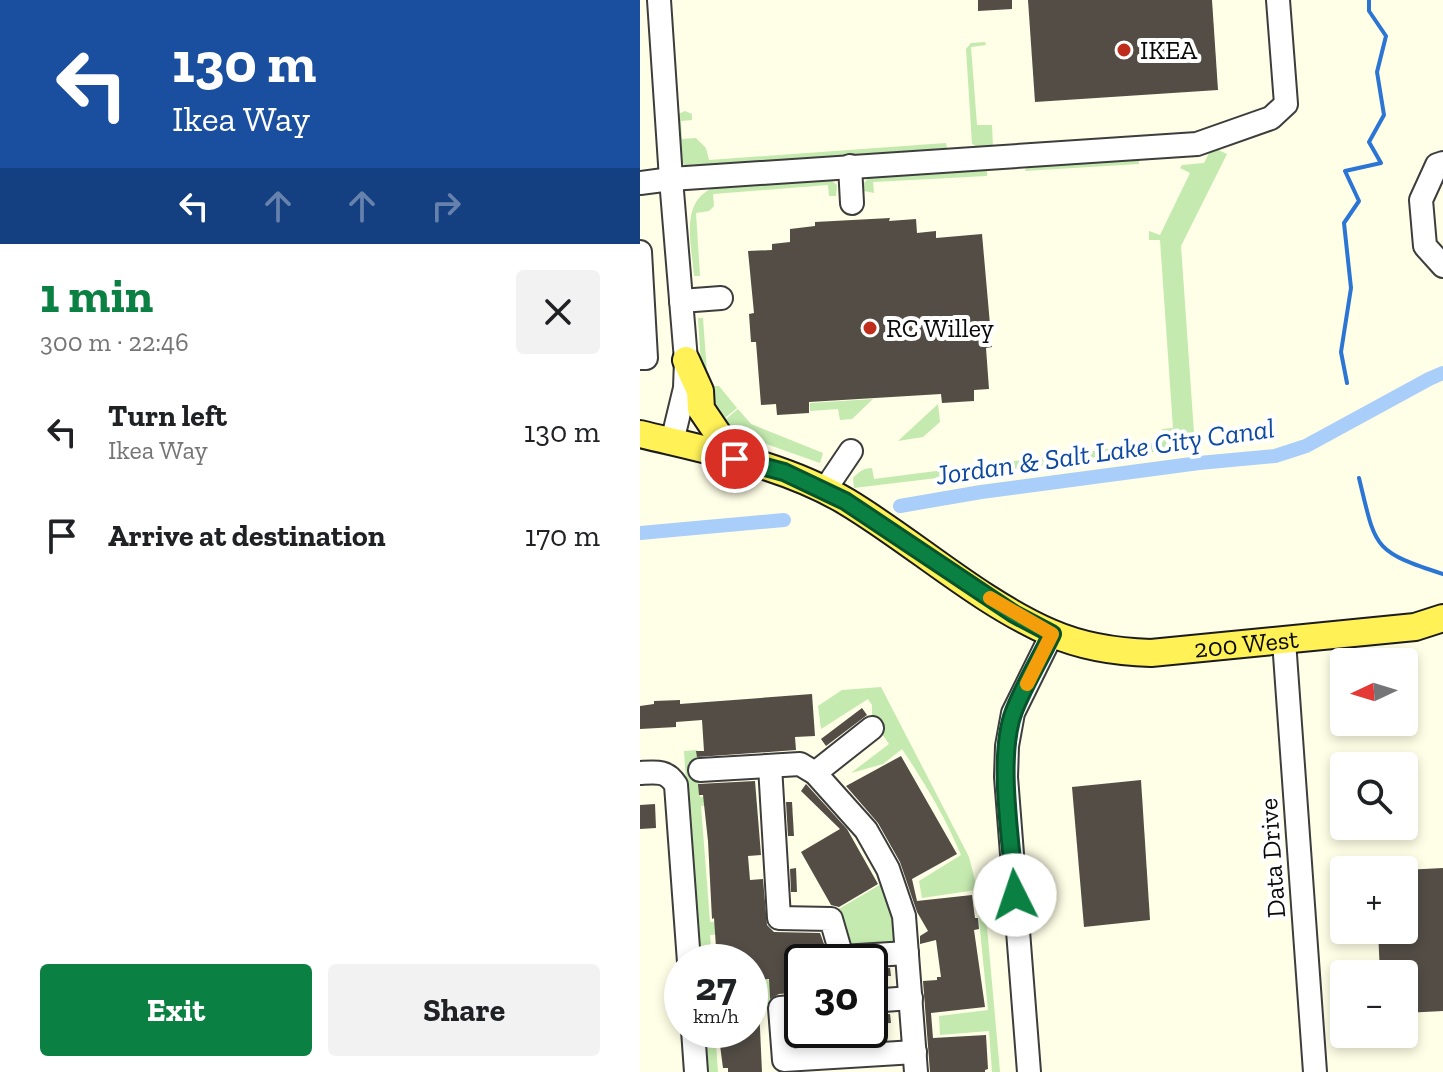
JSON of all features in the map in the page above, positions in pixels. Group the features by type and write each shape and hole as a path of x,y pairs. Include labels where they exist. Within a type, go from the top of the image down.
{"main road":[{"path":"686,360 700,391 701,409 735,459"},
{"name":"200 West","path":"640,434 784,472 845,501 1014,614 1052,634 1104,649 1151,653 1284,641 1415,627 1443,618"}],"street":[{"path":"659,0 650,30 671,179 686,360 685,388 672,442"},
{"path":"640,183 1197,144 1271,118 1286,104 1278,0"},
{"path":"1443,163 1437,165 1421,200 1425,246 1443,266"},
{"path":"850,166 852,203"},
{"path":"640,252 646,358 640,358"},
{"path":"681,301 721,298"},
{"path":"824,491 851,451"},
{"path":"1029,1072 1006,777 1007,746 1013,713 1052,634"},
{"name":"Data Drive","path":"1284,641 1315,1072"},
{"path":"815,773 872,728"},
{"path":"700,770 800,764 815,773 866,830 888,869 904,916 916,1062 784,1060 780,1008 784,1008"},
{"path":"770,766 779,918 831,919 842,957 907,953"},
{"path":"651,772 671,777 678,794 688,944"},
{"path":"888,1000 911,998"},
{"path":"694,1048 696,1072"}],"green space":[{"path":"985,42 986,45 971,47 977,125 992,125 993,147 980,148 972,144 966,49 971,43"},
{"path":"685,111 692,114 692,120 681,121 682,139 696,138 706,148 709,160 946,143 947,148 685,166 680,158 676,118"},
{"path":"1212,147 1227,154 1181,246 1195,447 854,488 853,478 869,468 872,468 874,479 1163,442 1162,429 1173,428 1160,240 1149,240 1149,231 1160,235 1190,173 1180,168 1182,165 1204,163"},
{"path":"1139,158 1139,164 1025,171 1027,166"},
{"path":"987,169 987,176 873,182 874,193 864,191 864,183 869,177"},
{"path":"831,180 837,185 836,196 829,196 828,185 713,194 714,206 709,211 696,213 700,276 694,276 690,226 695,203 702,195 713,188"},
{"path":"698,318 703,318 708,386 719,386 737,408 719,423 703,394"},
{"path":"873,399 852,419 840,420 838,409 810,411 810,403"},
{"path":"938,404 940,422 923,437 898,441"},
{"path":"738,409 751,424 823,453 820,463 735,433 720,424"},
{"path":"881,687 969,857 987,927 1000,1072 992,1072 989,1031 940,1035 939,1016 988,1010 976,890 922,898 919,881 961,855 927,787 902,749 883,764 851,773 889,744 872,719 872,705 868,699 821,729 818,706 842,690"},
{"path":"697,750 700,797 756,793 752,801 701,806 710,922 761,919 762,931 710,935 711,944 697,944 684,751"},
{"path":"883,883 898,933 893,943 850,944 832,913"},
{"path":"768,980 769,980 768,1008"},
{"path":"703,1048 716,1048 718,1072 705,1072"}],"building":[{"path":"978,0 1012,0 1012,9 978,11"},
{"name":"IKEA","path":"1028,0 1212,0 1218,90 1035,102"},
{"name":"RC Willey","path":"890,218 889,221 916,219 917,233 936,231 936,238 982,234 992,347 986,348 989,389 974,390 974,401 942,403 941,394 809,402 809,413 777,415 776,404 761,405 756,342 751,342 749,314 754,313 748,251 772,250 772,244 790,242 790,229 815,226 815,222"},
{"path":"812,694 815,736 795,737 796,750 697,757 696,751 704,751 702,720 676,722 676,727 640,729 640,706 654,704 654,701 680,700 680,704"},
{"path":"862,708 867,715 826,746 821,739"},
{"path":"901,756 957,854 912,879 917,901 972,895 975,918 978,918 979,929 974,930 985,1007 931,1013 933,1038 986,1035 988,1069 985,1072 930,1072 923,981 941,977 936,940 920,944 920,936 928,931 917,912 900,862 878,823 846,786"},
{"path":"1141,780 1150,920 1084,927 1072,787"},
{"path":"755,781 761,855 748,856 750,880 763,879 767,925 774,932 820,933 824,944 784,944 784,994 770,999 768,944 716,944 703,795 699,795 698,784"},
{"path":"806,784 847,829 878,884 839,907 831,905 801,852 840,829 801,791"},
{"path":"786,802 792,802 794,836 788,836"},
{"path":"655,804 656,828 640,829 640,805"},
{"path":"796,868 797,892 791,892 790,869"},
{"path":"1443,868 1443,1011 1418,1012 1418,960 1379,960 1379,944 1418,944 1418,869"},
{"path":"720,1048 761,1048 762,1072 728,1072 728,1068 723,1068"}],"waterway":[{"path":"1347,383 1341,352 1351,288 1344,223 1359,201 1345,171 1381,163 1369,142 1384,115 1377,72 1386,36 1369,11 1369,0"},
{"name":"Jordan & Salt Lake City Canal","path":"900,506 981,492 1275,456 1306,446 1443,373"},
{"path":"1359,478 1369,519 1381,544 1402,559 1443,574"},
{"name":"Jordan & Salt Lake City Canal","path":"640,533 784,520"}],"slow traffic":[{"path":"990,598 1052,634 1027,684"}],"place":[{"name":"IKEA","path":"1124,50"},
{"name":"RC Willey","path":"870,328"}],"route":[{"path":"735,459 784,472 845,501 1014,614 1052,634 1013,713 1007,746 1006,777 1015,895"}]}
